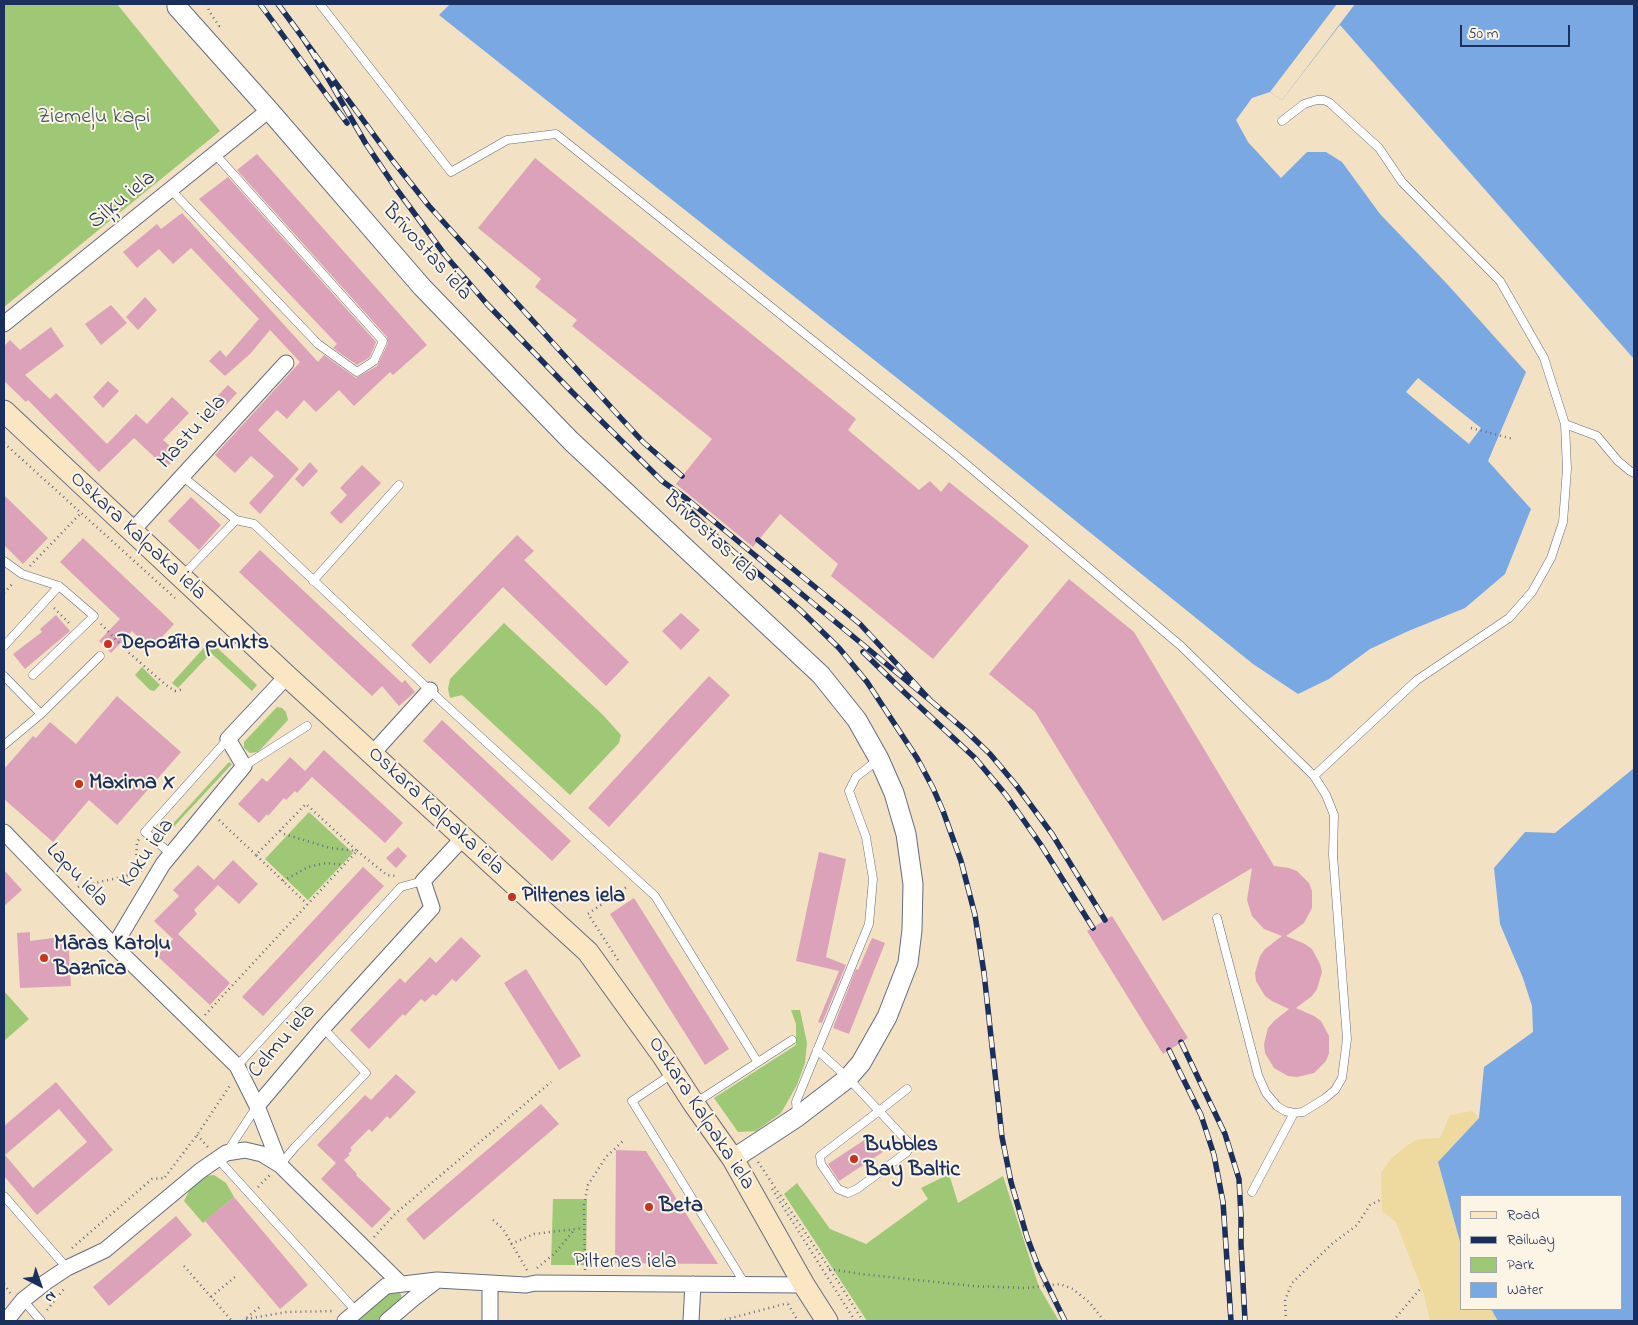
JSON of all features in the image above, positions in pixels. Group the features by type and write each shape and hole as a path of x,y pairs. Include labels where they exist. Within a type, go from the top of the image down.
{"main road":[{"name":"Oskara Kalpaka iela","path":"4,411 181,578 588,952 664,1056 694,1104 740,1155 804,1285 828,1321"}],"street":[{"name":"Brīvostas iela","path":"176,5 270,110 422,287 571,441 821,675 857,720 879,759 894,793 906,834 913,884 912,930 908,963 887,1017 861,1063 848,1078 798,1117 740,1155"},
{"name":"Siļķu iela","path":"4,324 270,110"},
{"name":"Mastu iela","path":"132,531 286,363"},
{"path":"244,766 228,739 287,676"},
{"path":"372,754 430,690"},
{"name":"Koku iela","path":"114,946 167,859 244,766"},
{"name":"Lapu iela","path":"4,832 114,946 237,1066 256,1106"},
{"path":"423,881 463,838"},
{"name":"Celmu iela","path":"280,1165 256,1106 323,1028 432,908 423,881"},
{"path":"6,1321 23,1300 46,1282 63,1264 105,1250 222,1156 245,1150 262,1154 280,1165 400,1284"},
{"name":"Piltenes iela","path":"351,1316 386,1286 437,1280 490,1284 533,1278 586,1284 804,1285"},
{"path":"387,1321 437,1280"},
{"path":"490,1284 490,1321"},
{"name":"Piltenes iela","path":"691,1321 693,1284"}],"lane":[{"path":"320,4 451,172 507,140 556,134 953,453 1180,646 1314,776 1326,795 1334,815 1333,855 1347,1039 1342,1078 1335,1090 1303,1112 1285,1111 1277,1106 1266,1093 1258,1075 1217,918"},
{"path":"1282,121 1310,101 1324,100 1330,103 1379,148 1402,182 1500,281 1544,358 1564,424 1566,469 1563,522 1550,558 1532,592 1509,618 1417,680 1314,776"},
{"path":"171,190 318,344 357,372 374,361 383,342 215,154"},
{"path":"1564,424 1597,436 1618,461 1634,473"},
{"path":"182,476 236,520 254,524 430,690 655,896 757,1061"},
{"path":"313,581 399,485"},
{"path":"181,578 236,520"},
{"path":"4,561 22,574 60,586 94,616 32,676"},
{"path":"4,646 60,586"},
{"path":"4,745 41,714 100,656"},
{"path":"4,676 41,714"},
{"path":"244,766 307,726"},
{"path":"167,859 145,832 228,739"},
{"path":"798,1117 796,1102 869,924 873,879 866,837 849,791 856,777 879,759"},
{"path":"237,1066 401,887 423,881"},
{"path":"280,1165 366,1073 323,1028"},
{"path":"694,1104 757,1061 792,1040"},
{"path":"817,1050 848,1078 879,1111 908,1142 907,1152 857,1189 848,1193 838,1189 821,1164 820,1156 879,1111 908,1089"},
{"path":"674,1073 632,1101 746,1286"},
{"path":"256,1106 222,1156 250,1195 351,1316"},
{"path":"1252,1192 1294,1113"},
{"path":"4,1196 63,1264"},
{"path":"23,1300 41,1321"}],"path":[{"path":"1471,428 1513,439"},
{"path":"4,443 177,599"},
{"path":"4,592 81,513"},
{"path":"46,600 78,632"},
{"path":"94,616 128,652 166,685 175,691 184,689"},
{"path":"256,854 306,804 357,851 387,874 423,881"},
{"path":"208,809 307,904"},
{"path":"280,830 284,834 330,848 357,851"},
{"path":"136,910 130,900 136,872 137,842 145,832"},
{"path":"195,1026 357,851"},
{"path":"67,898 80,886 123,877 167,859"},
{"path":"283,881 308,867 326,863 344,865"},
{"path":"622,966 588,914 637,880"},
{"path":"63,1264 152,1179 164,1178 197,1136 230,1085 237,1066"},
{"path":"364,1248 396,1213 552,1082"},
{"path":"586,1284 584,1205 588,1185 606,1156 624,1140"},
{"path":"740,1155 764,1172 863,1321"},
{"path":"740,1155 855,1321"},
{"path":"250,1195 280,1165"},
{"path":"1286,1321 1285,1300 1292,1283 1333,1243 1357,1225 1370,1205 1382,1199"},
{"path":"493,1220 503,1229 533,1278 576,1229"},
{"path":"511,1244 534,1234 584,1228"},
{"path":"184,1266 232,1321"},
{"path":"830,1269 973,1286 1026,1288 1060,1284 1073,1289 1090,1303 1104,1321"},
{"path":"211,1297 236,1277"},
{"path":"778,1284 798,1321"},
{"path":"1393,1321 1421,1288"},
{"path":"720,1321 788,1303"},
{"path":"244,1320 261,1306"},
{"path":"244,1320 287,1312 351,1316"}],"green space":[{"name":"Ziemeļu kapi","path":"4,4 117,4 220,131 4,307"},
{"path":"504,623 603,715 621,735 619,743 570,795 462,695 450,698 448,689 450,679"},
{"path":"210,641 257,685 252,691 211,653 178,688 172,683"},
{"path":"142,667 160,685 154,691 150,690 135,675"},
{"path":"277,707 282,708 286,712 288,720 258,752 250,753 244,748 244,742"},
{"path":"229,762 232,764 167,834 162,836 158,833 157,827 162,822 169,828"},
{"path":"309,812 353,853 308,900 265,859"},
{"path":"4,991 29,1019 4,1041"},
{"path":"791,1010 800,1010 807,1043 805,1063 797,1085 781,1113 756,1131 738,1132 714,1098 796,1045 796,1024"},
{"path":"949,1174 958,1203 1003,1176 1039,1287 1059,1321 867,1321 784,1194 797,1183 830,1229 866,1244 928,1199 921,1188"},
{"path":"214,1175 226,1183 234,1197 203,1223 184,1201 192,1185 204,1176"},
{"path":"553,1199 587,1199 586,1265 551,1265"},
{"path":"390,1290 396,1290 401,1294 402,1299 399,1304 379,1321 353,1321"}],"sand":[{"path":"1473,1111 1479,1118 1438,1162 1460,1242 1460,1310 1492,1310 1498,1321 1430,1321 1424,1295 1396,1222 1382,1211 1381,1173 1391,1159 1406,1146 1418,1139 1440,1138 1450,1115"}],"water":[{"path":"450,4 1634,4 1634,359 1340,25 1282,100 1270,92 1252,98 1236,120 1248,142 1281,178 1307,152 1326,152 1342,162 1380,214 1449,286 1526,372 1488,461 1531,509 1505,574 1465,608 1370,649 1329,679 1298,694 1253,664 989,451 439,15"},
{"path":"1634,768 1634,1321 1498,1321 1492,1310 1623,1310 1623,1195 1460,1195 1460,1242 1438,1162 1479,1118 1484,1067 1533,1032 1532,1006 1523,978 1500,924 1494,868 1525,832 1555,833"}],"pier":[{"path":"1337,4 1355,4 1282,100 1270,92"},
{"path":"1418,378 1481,428 1469,444 1406,392"}],"building":[{"path":"257,154 427,345 393,375 390,372 354,406 339,390 316,412 304,400 287,419 277,410 258,430 299,469 260,514 249,503 274,476 251,456 235,473 215,455 300,362 270,330 250,354 225,376 209,361 220,350 226,357 259,319 191,248 173,264 159,249 137,268 123,252 157,224 161,229 182,213 318,362 324,355 356,378 377,366 388,343 387,337 237,170"},
{"path":"535,158 856,419 848,430 919,490 930,481 941,492 949,482 1029,546 933,659 831,576 838,564 780,514 753,547 676,484 712,439 572,326 577,320 535,287 541,279 478,228"},
{"path":"228,177 376,342 370,357 357,365 333,348 337,344 199,199"},
{"path":"145,297 157,310 138,330 126,317"},
{"path":"111,305 127,323 101,345 85,324"},
{"path":"51,327 64,346 25,375 50,399 56,393 107,444 136,414 147,424 172,397 189,413 163,440 179,454 166,468 134,438 99,472 28,400 26,402 4,381 4,346 10,340 20,350"},
{"path":"108,381 119,391 103,408 93,397"},
{"path":"228,385 237,393 213,419 204,410"},
{"path":"310,462 318,471 303,487 295,479"},
{"path":"362,465 381,483 341,524 330,513 347,495 340,488"},
{"path":"4,495 48,538 23,564 4,545"},
{"path":"191,497 221,525 199,550 168,521"},
{"path":"517,535 534,551 524,560 629,662 606,686 503,587 430,664 411,645"},
{"path":"83,538 174,624 151,649 132,631 111,653 99,641 120,619 60,562"},
{"path":"260,550 402,683 405,680 415,692 399,706 382,686 372,696 239,572"},
{"path":"1069,579 1134,632 1274,866 1297,871 1309,883 1312,891 1312,908 1304,923 1286,936 1312,949 1322,972 1317,989 1312,996 1296,1008 1321,1021 1329,1036 1329,1053 1326,1061 1314,1073 1297,1077 1288,1076 1274,1068 1265,1053 1264,1044 1268,1028 1289,1009 1265,996 1256,981 1255,973 1260,956 1265,949 1282,936 1264,929 1252,916 1247,900 1252,868 1163,921 1035,712 989,674"},
{"path":"681,613 700,630 681,650 662,631"},
{"path":"56,615 70,631 25,669 13,654 42,632 40,629"},
{"path":"709,676 730,695 609,827 588,808"},
{"name":"Maxima X","path":"117,696 181,752 117,825 89,800 53,842 4,799 4,769 33,736 36,738 50,722 76,744"},
{"path":"442,720 571,841 552,861 423,741"},
{"path":"324,750 403,823 385,843 312,777 297,793 295,791 286,800 284,798 259,823 238,804 262,778 267,782 290,757 305,771"},
{"path":"398,847 407,856 396,868 386,858"},
{"path":"819,852 846,859 826,957 846,965 822,1023 818,1022 839,971 796,961"},
{"path":"233,860 258,884 239,904 218,885 194,910 197,914 178,934 230,983 210,1005 157,956 177,935 173,939 154,921 179,896 173,890 198,865 214,880"},
{"path":"363,867 384,886 263,1016 242,997"},
{"path":"4,870 22,890 4,906"},
{"path":"634,898 729,1049 705,1065 610,914"},
{"path":"1112,916 1188,1038 1163,1054 1087,931"},
{"name":"Māras Katoļu Baznīca","path":"30,932 30,941 68,936 71,986 20,988 17,933"},
{"path":"461,937 481,956 456,982 452,979 436,996 433,994 425,1002 421,999 405,1016 403,1014 369,1049 350,1030 400,978 405,983 430,957 436,963"},
{"path":"872,938 885,943 849,1034 833,1028 856,969 858,970"},
{"path":"526,969 581,1056 559,1070 504,983"},
{"path":"396,1074 416,1092 390,1119 387,1116 372,1132 369,1129 350,1148 352,1150 348,1154 350,1155 344,1160 356,1175 391,1209 372,1228 321,1179 336,1163 317,1145 365,1095 371,1100"},
{"path":"56,1082 113,1150 37,1215 4,1176 4,1126","holes":["59,1109 87,1142 33,1188 5,1155"]},
{"path":"541,1104 559,1124 424,1240 406,1219"},
{"name":"Bubbles Bay Baltic","path":"872,1135 883,1152 839,1181 828,1164"},
{"name":"Beta","path":"616,1150 646,1151 718,1264 615,1263"},
{"path":"234,1197 308,1285 280,1309 205,1221"},
{"path":"176,1216 192,1235 109,1306 93,1287"}],"railway":[{"path":"260,4 347,123"},
{"path":"278,4 303,38"},
{"path":"682,476 643,442 429,206 393,161 303,38 366,144 395,187 445,255 487,304 662,481 687,499 931,701 860,624 758,540"},
{"path":"683,504 839,648 867,682 917,758 933,788 961,861 975,915 984,973 1002,1137 1011,1182 1027,1237 1038,1266 1065,1321"},
{"path":"863,652 975,758 1006,795 1041,845 1093,928"},
{"path":"931,701 990,754 1016,785 1052,834 1105,920"},
{"path":"1181,1042 1225,1134 1239,1179 1245,1321"},
{"path":"1169,1050 1201,1115 1214,1155 1223,1202 1231,1321"}],"place":[{"name":"Depozīta punkts","path":"108,644"},
{"name":"Maxima X","path":"79,784"},
{"name":"Piltenes iela","path":"512,897"},
{"name":"Māras Katoļu Baznīca","path":"44,958"},
{"name":"Bubbles Bay Baltic","path":"854,1159"},
{"name":"Beta","path":"649,1207"}]}
